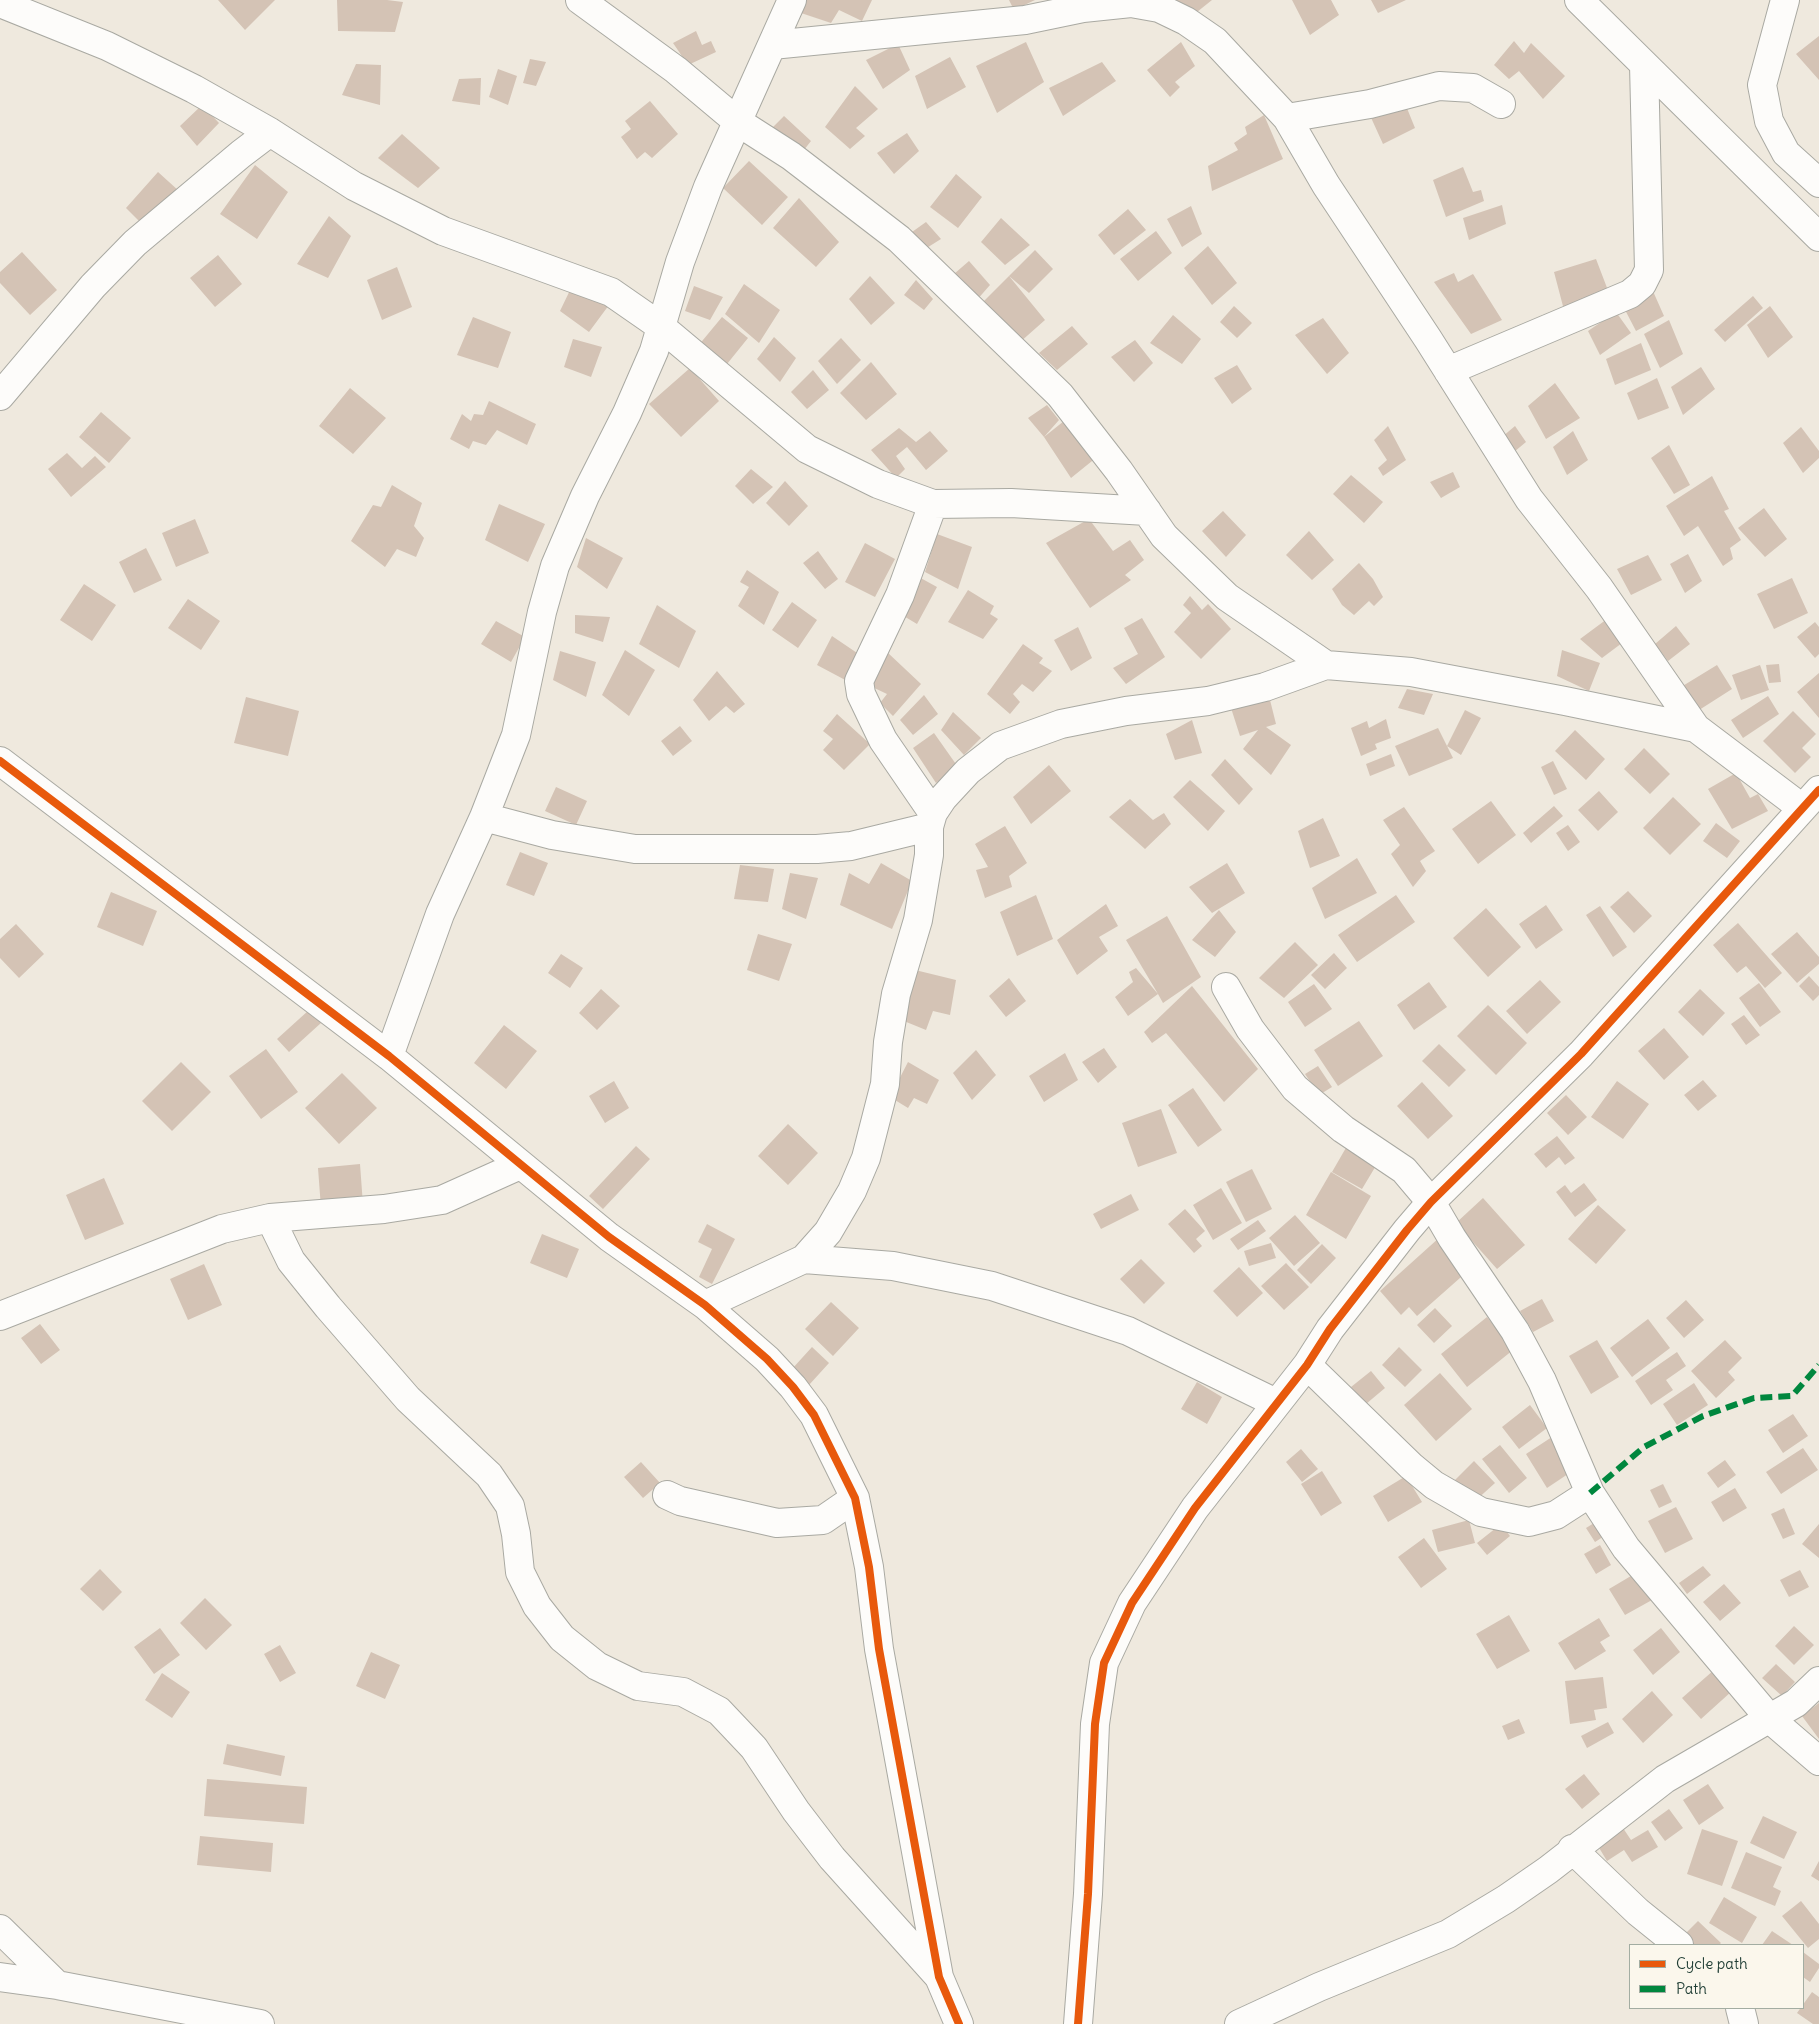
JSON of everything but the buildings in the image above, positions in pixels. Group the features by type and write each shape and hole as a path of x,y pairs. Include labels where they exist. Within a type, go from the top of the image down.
{"street":[{"path":"580,0 676,70 738,122 791,156 899,239 1060,395 1164,536 1227,597 1326,665"},
{"path":"389,1056 440,914 484,817 516,735 542,612 555,566 585,496 628,413 654,351 660,326 708,187 792,0"},
{"path":"1579,0 1819,237"},
{"path":"1785,0 1762,85 1769,121 1786,153 1819,183"},
{"path":"0,3 107,46 194,89 270,132 354,186 443,230 611,292 660,326 807,449 878,484 933,504 1011,503 1147,512"},
{"path":"772,45 1015,21 1082,8 1131,3 1160,8 1186,21 1215,41 1287,118 1326,185 1529,499 1599,588 1696,728"},
{"path":"1448,371 1630,294 1642,284 1650,270 1644,65"},
{"path":"1287,118 1340,107 1370,104 1439,86 1473,88 1501,104"},
{"path":"0,396 94,286 135,243 270,132"},
{"path":"931,820 883,740 861,694 859,680 900,595 933,504"},
{"path":"705,1305 804,1258 828,1232 852,1191 866,1158 885,1084 888,1042 896,994 918,920 929,855 931,820 968,771 1000,746 1060,724 1126,711 1208,701 1265,687 1326,665 1411,672 1565,700 1696,728 1810,799 1581,1054 1431,1202 1330,1329 1306,1365 1195,1508 1132,1602 1104,1663 1095,1724 1088,1894 1078,2024"},
{"path":"0,761 12,781 389,1056 609,1237 705,1305 767,1359 793,1387 814,1415 855,1498 868,1567 879,1648 939,1977 959,2024"},
{"path":"484,817 552,835 635,849 816,849 851,846 931,820"},
{"path":"1226,987 1250,1029 1295,1088 1343,1129 1404,1170 1431,1202 1452,1238 1515,1331 1542,1382 1590,1493 1626,1548 1770,1719 1819,1761"},
{"path":"0,1316 222,1229 270,1218 384,1209 442,1200 520,1164"},
{"path":"270,1218 290,1261 328,1307 408,1399 489,1475 510,1506 516,1534 520,1572 537,1606 562,1638 598,1666 638,1686 684,1692 719,1711 754,1748 796,1811 832,1858 939,1977"},
{"path":"804,1258 893,1266 992,1286 1128,1332 1276,1403"},
{"path":"1306,1365 1411,1466 1441,1489 1481,1512 1529,1522 1556,1515 1590,1493"},
{"path":"667,1495 680,1501 777,1523 824,1520 855,1498"},
{"path":"1239,2024 1319,1987 1448,1934 1548,1870 1572,1849 1665,1779 1796,1703 1819,1681"},
{"path":"1572,1849 1638,1912 1678,1944"},
{"path":"0,1929 57,1985"},
{"path":"0,1977 57,1985 260,2024"},
{"path":"1740,2009 1744,2024"}],"marked path":[{"path":"1590,1493 1644,1447 1703,1416 1754,1398 1792,1396 1819,1365"}],"cycle path":[{"path":"0,761 389,1056 609,1237 705,1305 767,1359 793,1387 814,1415 855,1498 869,1567 879,1649 939,1977 959,2024"},
{"path":"1078,2024 1088,1894 1095,1724 1104,1663 1132,1603 1195,1508 1307,1365 1330,1329 1407,1230 1431,1202 1581,1054 1819,790"}]}
